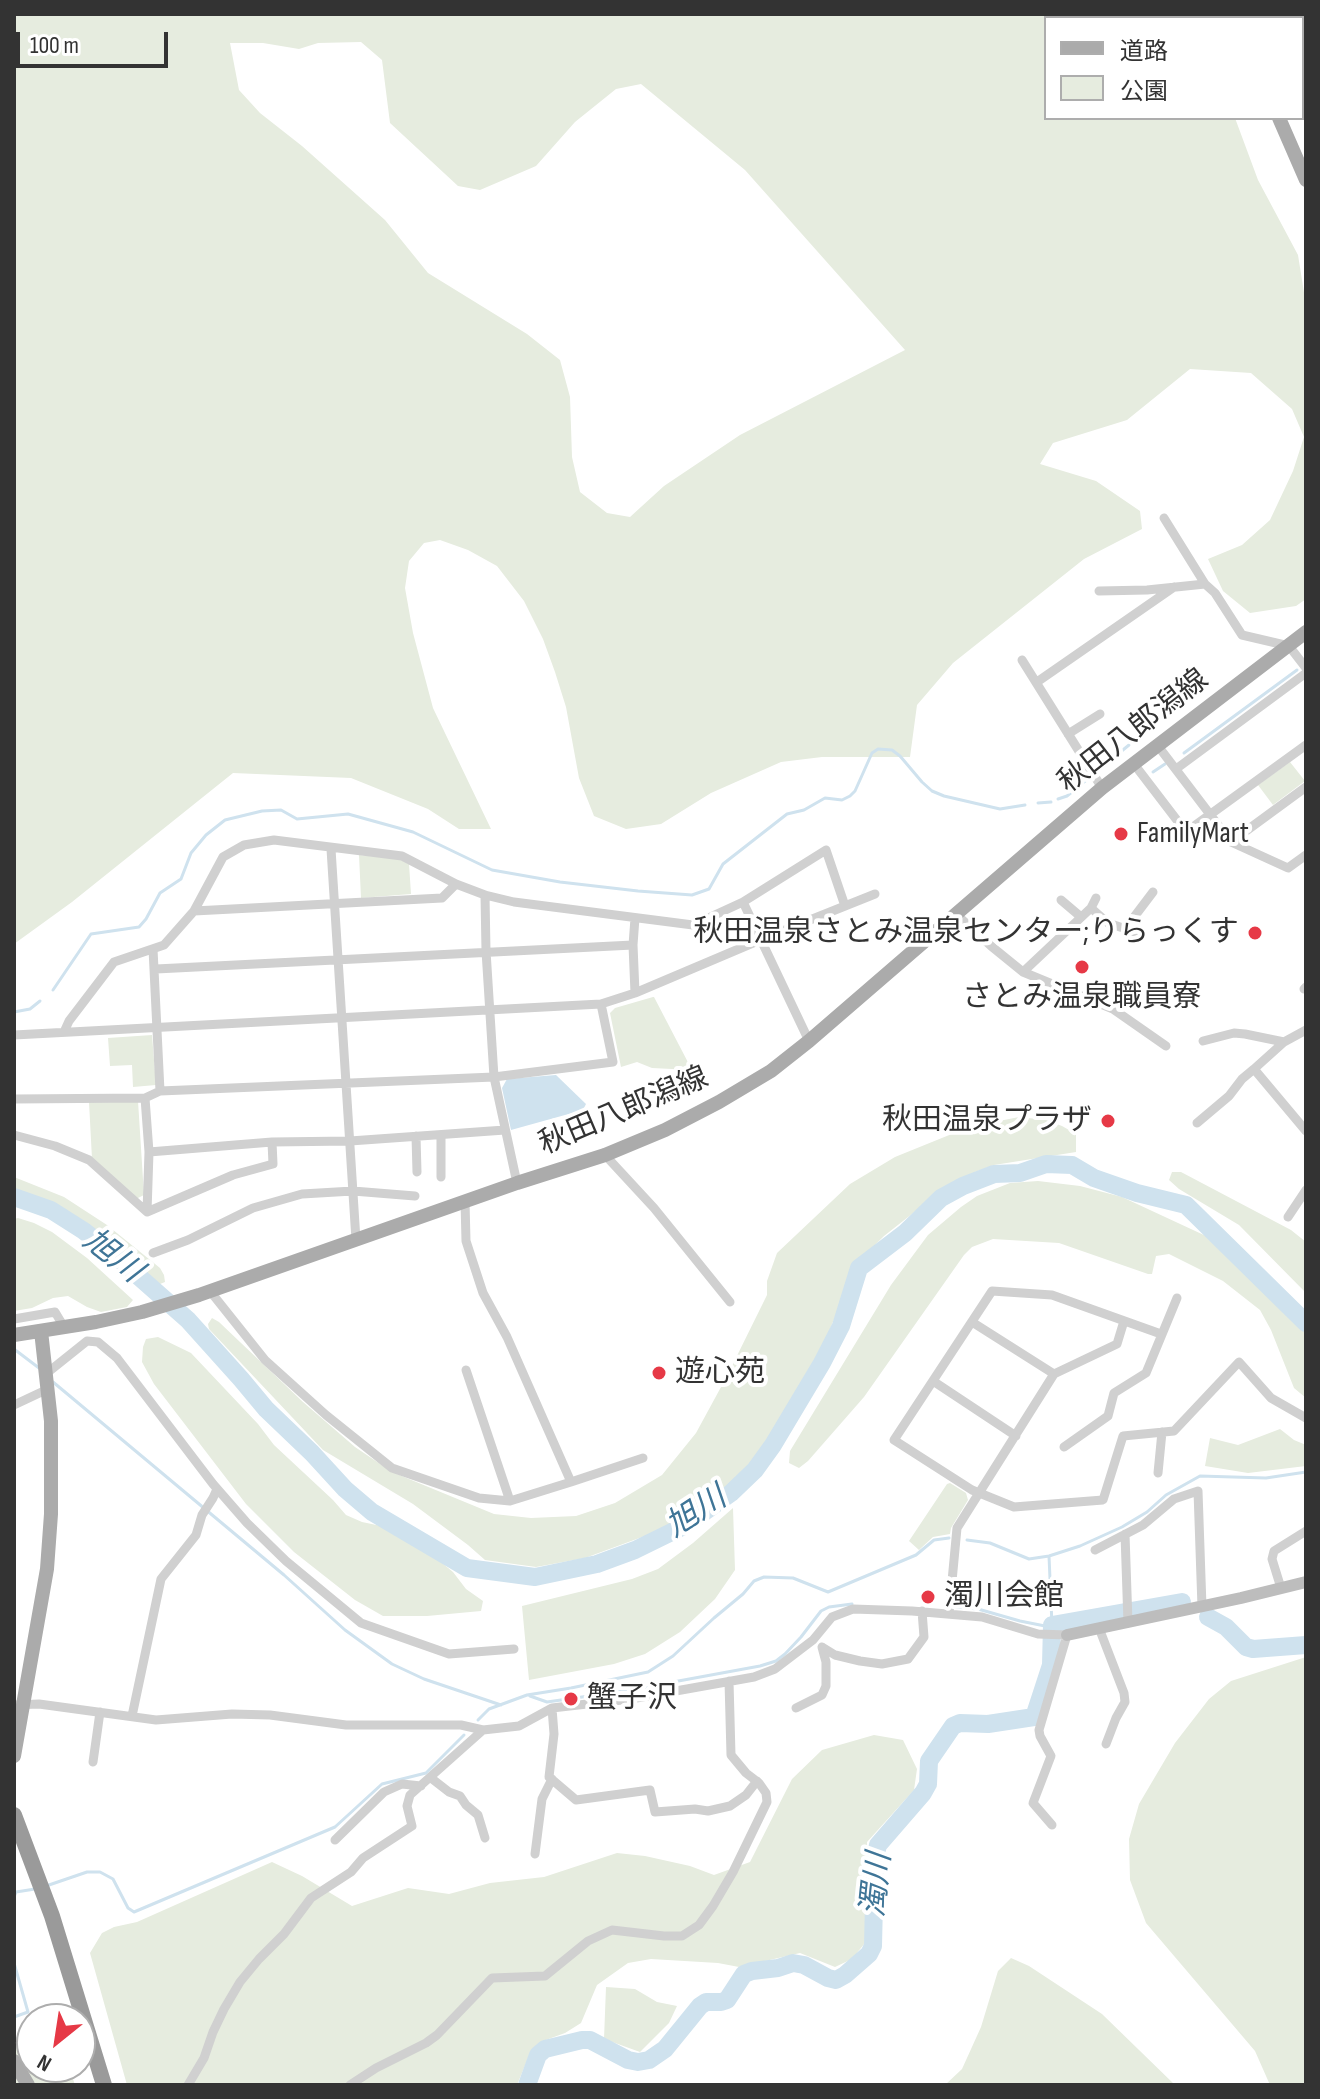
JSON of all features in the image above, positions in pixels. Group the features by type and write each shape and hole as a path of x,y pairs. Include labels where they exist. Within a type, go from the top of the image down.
{"highway":[{"path":"14,1815 52,1916 104,2085"}],"main road":[{"path":"1280,120 1306,180"},
{"name":"秋田八郎潟線","path":"14,1335 142,1312 205,1293 605,1155 665,1130 719,1102 771,1071 809,1041 956,914 1096,779 1134,764 1306,632"},
{"path":"14,1756 18,1705 47,1569 51,1514 51,1421 41,1331"},
{"path":"14,2061 28,2085"}],"street":[{"path":"1164,518 1205,584 1215,593 1242,635 1289,646 1306,671 1176,769"},
{"path":"1099,591 1205,584"},
{"path":"1037,682 1174,587"},
{"path":"1022,660 1096,779"},
{"path":"1068,734 1100,714"},
{"path":"1134,764 1186,832 1306,745"},
{"path":"1158,746 1231,842 1288,868 1306,855"},
{"path":"1231,842 1306,787"},
{"path":"64,1032 114,962 164,945 194,911 223,857 244,845 274,840 402,856 456,884 514,902 693,925 743,902 826,850 845,906"},
{"path":"331,849 356,1240"},
{"path":"194,911 442,898 456,884"},
{"path":"1091,908 1108,923 1130,930 1153,892"},
{"path":"14,1035 601,1004 635,993 875,894"},
{"path":"485,895 494,1077 517,1183"},
{"path":"1023,972 1091,908 1096,898"},
{"path":"1061,900 1081,917"},
{"path":"743,902 809,1041"},
{"path":"956,914 1023,972 1113,1009 1166,1046"},
{"path":"635,918 635,993"},
{"path":"156,969 633,945"},
{"path":"153,949 160,1091"},
{"path":"14,1099 145,1098 160,1091 494,1077 613,1062 601,1004"},
{"path":"1197,1123 1284,1042 1306,1030"},
{"path":"1203,1041 1234,1033 1284,1042"},
{"path":"1254,1069 1306,1131"},
{"path":"145,1098 149,1152 147,1212"},
{"path":"149,1152 505,1130"},
{"path":"14,1135 55,1146 89,1160 147,1212"},
{"path":"441,1135 441,1177"},
{"path":"416,1136 417,1172"},
{"path":"147,1212 233,1175 273,1164 272,1142"},
{"path":"605,1155 654,1208 730,1302"},
{"path":"1288,1217 1306,1190"},
{"path":"153,1253 188,1240 253,1208 302,1194 353,1191 415,1196"},
{"path":"465,1201 466,1241 483,1293 507,1337 571,1482"},
{"path":"1161,1334 1052,1295 992,1291 894,1440 978,1493 1014,1507 1103,1500 1123,1436 1174,1431 1239,1362 1271,1398 1306,1418"},
{"path":"205,1293 265,1360 392,1468 479,1498 510,1501 643,1458"},
{"path":"1064,1447 1108,1416 1114,1393 1146,1373 1177,1298"},
{"path":"14,1319 55,1312 64,1327"},
{"path":"949,1613 957,1528 1054,1374 1117,1344 1124,1321"},
{"path":"972,1322 1054,1374"},
{"path":"47,1373 87,1341 98,1342 117,1358 217,1489 247,1523 286,1561 361,1623 449,1654 514,1649"},
{"path":"466,1370 510,1501"},
{"path":"933,1381 1016,1436"},
{"path":"14,1405 48,1389"},
{"path":"1158,1473 1162,1432"},
{"path":"132,1716 161,1579 196,1535 204,1511 217,1489"},
{"path":"1095,1550 1143,1525 1174,1499 1198,1491 1202,1607"},
{"path":"1281,1588 1272,1559 1274,1551 1306,1531"},
{"path":"1125,1534 1128,1616"},
{"path":"18,1705 39,1704 156,1720 232,1714 270,1715 346,1725 461,1725 483,1730 519,1726 552,1708 631,1699 754,1677 775,1669 813,1640 832,1617 853,1609 982,1617 1038,1634 1057,1635 1099,1628 1128,1616 1202,1607 1306,1582"},
{"path":"813,1640 835,1655 860,1661 882,1664 908,1659 924,1637 922,1611"},
{"path":"1099,1628 1125,1702 1106,1744"},
{"path":"1052,1825 1033,1803 1051,1756 1039,1730 1057,1635"},
{"path":"796,1708 822,1695 826,1686 826,1662 822,1647"},
{"path":"350,2085 437,2035 492,1978 545,1976 588,1941 612,1930 682,1936 699,1925 733,1872 767,1802 766,1793 757,1781 731,1755 729,1681"},
{"path":"552,1708 554,1734 549,1777 580,1801 650,1790 655,1812 708,1811 730,1806 746,1795 757,1781"},
{"path":"93,1762 100,1712"},
{"path":"188,2085 240,1982 259,1959 284,1934 311,1898 412,1826 407,1806 410,1795 483,1730"},
{"path":"431,1778 449,1792 460,1796 478,1815 485,1838"},
{"path":"535,1854 542,1799 552,1779"},
{"path":"335,1840 384,1792 402,1784 421,1786"}],"green space":[{"path":"14,14 1216,14 1044,16 1044,120 1236,120 1258,180 1298,255 1306,305 1306,599 1296,606 1250,613 1223,591 1208,559 1242,545 1270,520 1293,471 1304,437 1292,409 1251,373 1190,369 1127,420 1053,443 1040,464 1096,481 1140,511 1142,529 1084,559 953,663 917,705 910,757 822,757 781,762 711,793 661,824 626,829 594,816 579,778 566,707 555,672 524,601 497,566 468,550 440,540 424,543 409,561 405,588 413,633 433,708 491,829 459,829 428,809 351,778 233,773 72,902 14,944","holes":["361,42 382,60 390,123 458,186 480,190 536,166 575,122 616,89 641,84 745,170 905,350 740,435 664,486 630,517 607,513 580,492 572,457 570,397 560,360 527,334 428,273 385,220 260,113 239,90 230,43 263,43 299,49 318,43"]},
{"path":"1290,762 1305,781 1273,805 1258,785"},
{"path":"359,855 399,859 409,864 411,894 361,898"},
{"path":"654,997 692,1070 652,1068 637,1062 621,1067 610,1013 615,1008"},
{"path":"152,1035 156,1085 133,1087 132,1065 110,1066 108,1038"},
{"path":"138,1101 144,1195 136,1199 92,1159 89,1102"},
{"path":"1019,1117 1046,1120 1076,1134 1076,1152 994,1165 975,1172 936,1195 884,1236 858,1262 825,1341 748,1471 686,1518 585,1558 536,1567 485,1560 413,1504 323,1450 209,1329 212,1318 219,1322 303,1402 355,1447 392,1472 494,1514 531,1518 576,1516 615,1503 662,1475 696,1433 727,1376 767,1295 767,1281 777,1253 850,1184 895,1157 969,1127"},
{"path":"1172,1172 1181,1172 1291,1230 1306,1242 1306,1293 1239,1225 1169,1180"},
{"path":"14,1177 64,1197 107,1225 160,1268 165,1282 160,1284 95,1232 52,1205 14,1190"},
{"path":"1038,1181 1080,1186 1122,1197 1206,1236 1306,1333 1306,1398 1294,1388 1260,1310 1223,1281 1169,1254 1156,1256 1152,1274 1148,1274 1059,1243 993,1239 972,1247 964,1255 864,1397 808,1461 799,1468 789,1463 790,1451 891,1285 928,1235 977,1196 1010,1183"},
{"path":"14,1219 52,1232 87,1258 133,1300 127,1307 101,1312 68,1296 14,1311"},
{"path":"158,1337 191,1353 274,1445 346,1515 386,1527 430,1553 453,1572 466,1589 483,1601 481,1611 383,1616 355,1600 294,1552 246,1504 154,1384 142,1362 143,1347 146,1339"},
{"path":"1280,1429 1306,1445 1306,1466 1248,1473 1205,1466 1210,1438 1238,1445"},
{"path":"950,1483 966,1493 968,1500 950,1534 933,1537 919,1550 909,1541"},
{"path":"733,1508 735,1570 715,1599 680,1632 645,1654 614,1664 529,1680 522,1606 632,1579 658,1569"},
{"path":"1306,1657 1306,2085 1270,2085 1255,2051 1146,1923 1130,1880 1129,1839 1139,1804 1175,1743 1209,1699 1231,1681"},
{"path":"874,1735 903,1740 917,1769 914,1790 867,1842 865,1943 852,1959 835,1967 800,1953 739,1967 651,1959 628,1963 597,1985 581,2023 543,2041 530,2053 517,2085 127,2085 90,1953 102,1933 114,1927 137,1922 272,1862 352,1906 408,1888 449,1894 490,1883 544,1877 617,1853 690,1866 714,1875 750,1862 792,1779 822,1750"},
{"path":"1011,1958 1029,1966 1102,2014 1175,2085 945,2085 962,2069 981,2027 998,1971"},
{"path":"606,1987 635,1989 657,2002 677,2006 669,2023 640,2052 604,2039"},
{"path":"16,2038 16,2083 75,2085 14,2085"}],"water":[{"path":"556,1075 586,1104 583,1110 511,1130 502,1088 507,1079"}],"waterway":[{"path":"1184,753 1297,670"},
{"path":"1096,772 1129,745"},
{"path":"53,990 91,934 139,927 160,893 181,879 191,853 206,835 225,820 262,811 281,810 297,819 348,814 413,832 492,870 560,882 692,895 709,889 723,864 787,814 804,810 825,798 842,800 850,796 872,753 878,749 892,750 932,791 944,796 1000,809 1025,805"},
{"path":"1153,772 1165,764"},
{"path":"1058,799 1067,796 1090,777"},
{"path":"1038,803 1051,802"},
{"path":"14,1012 30,1009 40,1001"},
{"name":"旭川","path":"14,1197 51,1210 120,1260 188,1320 266,1409 372,1512 467,1568 535,1577 597,1564 635,1550 686,1525 731,1493 755,1470 773,1445 822,1363 841,1326 859,1268 905,1233 941,1198 994,1174 1020,1173 1046,1164 1072,1165 1094,1178 1186,1205 1306,1323"},
{"path":"14,1349 39,1368"},
{"path":"53,1382 284,1575 345,1630 392,1664 424,1679 501,1705"},
{"path":"967,1540 990,1543 1029,1559 1049,1556 1122,1527 1147,1512 1166,1495 1200,1476 1266,1478 1306,1472"},
{"path":"478,1720 489,1709 527,1695 648,1672 673,1656 754,1581 764,1577 793,1578 828,1592 916,1555 934,1540 949,1538"},
{"path":"955,1607 1052,1625 1049,1556"},
{"name":"濁川","path":"527,2085 538,2055 545,2049 582,2040 590,2040 628,2060 649,2060 665,2049 700,2006 706,2002 727,2000 744,1974 752,1971 793,1963 836,1980 845,1975 869,1954 873,1946 878,1845 923,1793 928,1784 929,1761 953,1726 1034,1717 1051,1665 1052,1625 1182,1602"},
{"path":"530,1696 547,1702 760,1666 776,1661 785,1654 821,1611 852,1604"},
{"name":"濁川","path":"1208,1617 1226,1627 1246,1647 1306,1645"},
{"path":"46,1886 87,1872 100,1872 113,1879 128,1908 134,1912 335,1827 382,1784 426,1773 464,1735"},
{"path":"14,1897 16,1892 35,1889"},
{"path":"14,1963 28,2012 14,2017"}],"place":[{"name":"FamilyMart","path":"1121,834"},
{"name":"秋田温泉さとみ温泉センター;りらっくす","path":"1255,933"},
{"name":"さとみ温泉職員寮","path":"1082,967"},
{"name":"秋田温泉プラザ","path":"1108,1121"},
{"name":"遊心苑","path":"659,1373"},
{"name":"濁川会館","path":"928,1597"},
{"name":"蟹子沢","path":"571,1699"}]}
